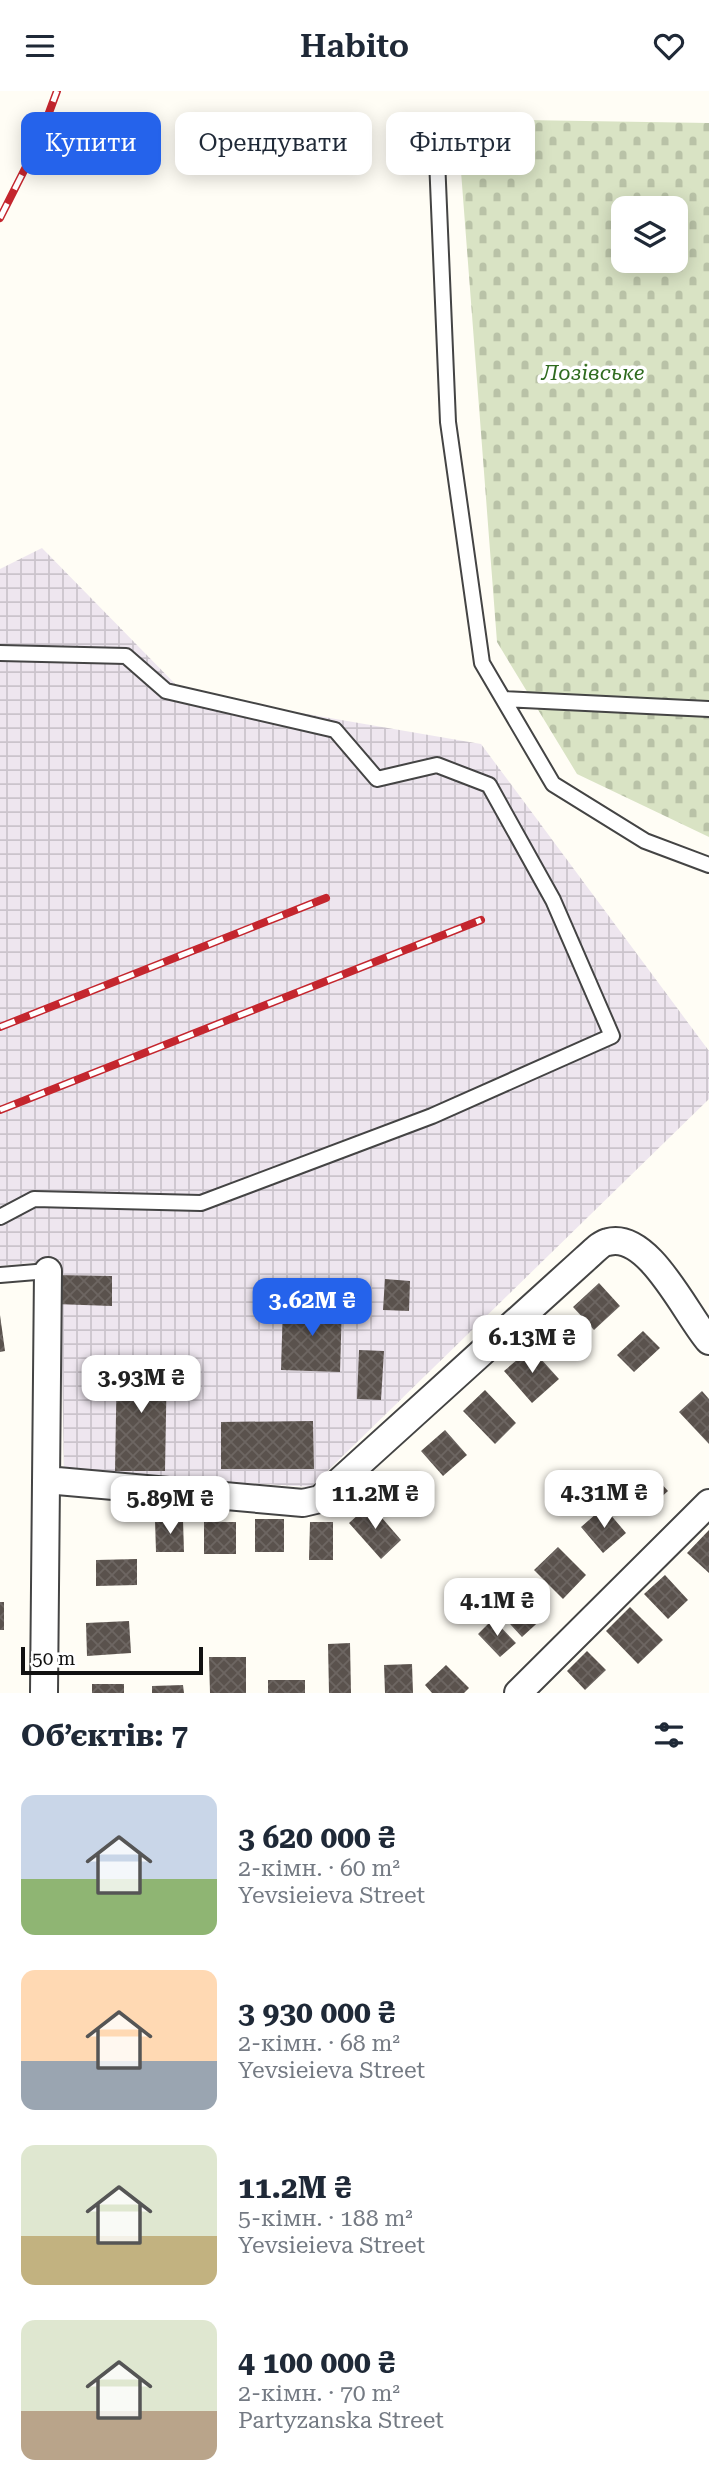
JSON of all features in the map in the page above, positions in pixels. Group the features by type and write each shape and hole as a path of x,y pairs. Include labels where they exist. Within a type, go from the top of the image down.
{"street":[{"path":"46,1480 303,1503 320,1499 607,1242 629,1242 645,1253 709,1341"},
{"path":"44,1693 48,1271"},
{"path":"518,1693 709,1503"}],"lane":[{"path":"439,175 448,422 482,663 553,784 645,841 709,865"},
{"path":"0,653 126,656 166,691 335,730 377,779 437,765 489,785 553,900 612,1036 432,1116 201,1203 34,1199 0,1216"},
{"path":"503,699 709,709"},
{"path":"0,1275 48,1271"}],"shaded area":[{"path":"42,548 184,693 481,744 709,1051 709,1099 311,1487 64,1472 60,1260 0,1266 0,569"}],"green space":[{"name":"Лозівське","path":"535,120 709,123 709,837 577,774 497,642 461,175 535,175"}],"building":[{"path":"55,1275 112,1276 112,1306 55,1304"},
{"path":"385,1279 410,1281 409,1311 383,1310"},
{"path":"599,1283 620,1306 594,1330 573,1307"},
{"path":"283,1304 342,1306 340,1372 281,1370"},
{"path":"0,1315 5,1351 0,1352"},
{"path":"643,1331 660,1348 634,1372 617,1355"},
{"path":"531,1348 559,1379 532,1403 504,1371"},
{"path":"359,1350 384,1351 381,1400 357,1399"},
{"path":"117,1358 167,1359 165,1471 115,1471"},
{"path":"485,1390 516,1423 495,1444 463,1411"},
{"path":"702,1391 709,1399 709,1444 679,1412"},
{"path":"313,1421 314,1469 221,1469 221,1422"},
{"path":"445,1430 467,1455 443,1476 421,1451"},
{"path":"649,1470 668,1491 645,1512 625,1492"},
{"path":"402,1472 423,1496 399,1517 379,1493"},
{"path":"370,1504 401,1540 381,1559 349,1523"},
{"path":"604,1507 626,1533 603,1553 581,1527"},
{"path":"255,1519 284,1519 284,1552 255,1552"},
{"path":"155,1520 183,1520 184,1552 156,1552"},
{"path":"204,1522 236,1522 236,1554 204,1554"},
{"path":"310,1522 333,1522 333,1560 309,1560"},
{"path":"709,1530 709,1573 687,1553"},
{"path":"558,1547 586,1575 563,1599 534,1570"},
{"path":"137,1559 137,1585 96,1586 96,1560"},
{"path":"665,1575 688,1600 668,1619 644,1594"},
{"path":"523,1590 546,1615 522,1637 499,1612"},
{"path":"0,1602 4,1602 4,1630 0,1630"},
{"path":"630,1607 663,1640 638,1664 606,1631"},
{"path":"493,1619 516,1643 500,1657 478,1634"},
{"path":"129,1621 131,1653 87,1656 86,1623"},
{"path":"350,1643 351,1693 329,1693 328,1644"},
{"path":"587,1651 606,1670 585,1690 567,1671"},
{"path":"209,1657 246,1657 246,1693 210,1693"},
{"path":"412,1664 413,1693 385,1693 384,1665"},
{"path":"446,1665 469,1688 464,1693 432,1693 425,1685"},
{"path":"268,1680 305,1680 305,1693 268,1693"},
{"path":"92,1684 124,1684 124,1693 92,1693"},
{"path":"183,1685 184,1693 152,1693 152,1686"}],"railway":[{"path":"0,218 37,145 57,91"},
{"path":"0,1027 326,898"},
{"path":"0,1110 481,920"}]}
